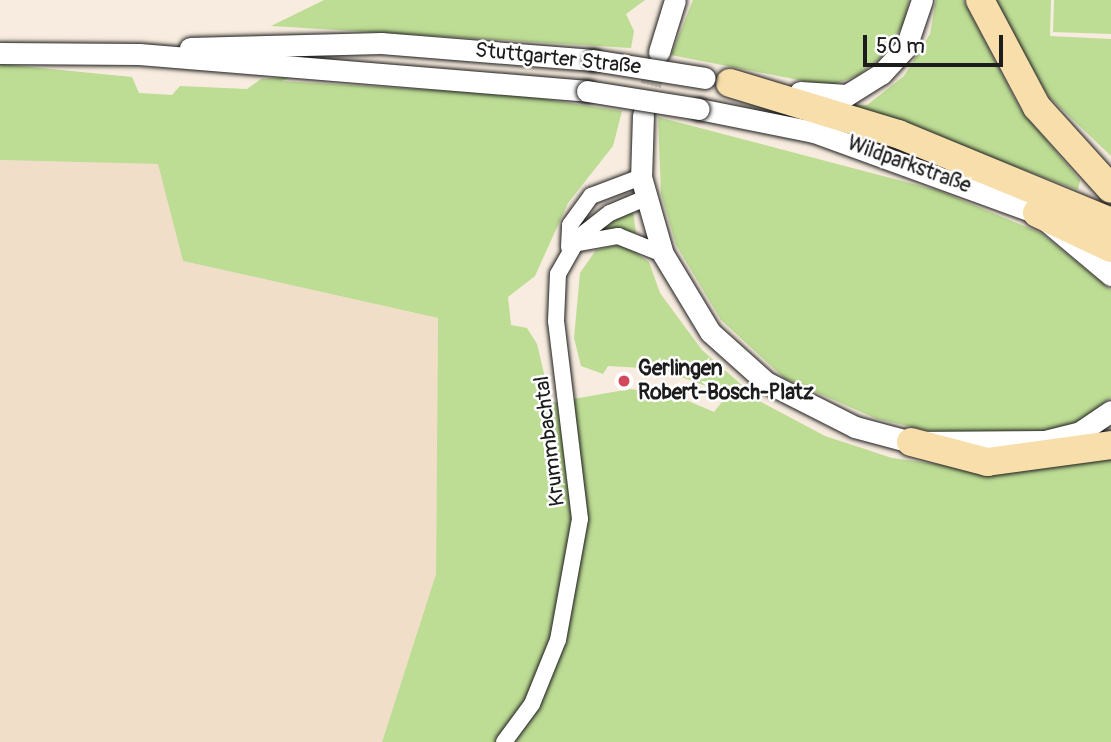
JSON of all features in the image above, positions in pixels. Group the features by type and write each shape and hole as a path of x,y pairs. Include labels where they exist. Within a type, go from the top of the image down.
{"highway":[{"path":"981,0 1037,107 1111,189"},
{"name":"Wildparkstraße","path":"717,80 898,134 1111,222"},
{"name":"Wildparkstraße","path":"1037,213 1111,248"},
{"path":"911,442 987,462 1111,444"}],"main road":[{"path":"659,52 675,0"},
{"name":"Stuttgarter Straße","path":"0,53 139,54 381,43 593,60 823,97 847,95 898,59 919,21 922,0"},
{"name":"Stuttgarter Straße","path":"139,54 379,71 587,91 699,109"},
{"name":"Wildparkstraße","path":"699,109 827,136 1037,213"},
{"path":"643,114 643,188 663,254 710,332 746,367 813,410 911,442 1045,441 1080,432 1111,411"},
{"path":"1037,213 1111,275"}],"street":[{"path":"569,247 643,188"},
{"name":"Krummbachtal","path":"504,742 532,704 558,640 573,578 577,467 555,295 569,247 570,225 591,196 643,188"},
{"path":"569,247 618,236 663,254"}],"shaded area":[{"path":"0,160 159,164 183,261 438,318 436,574 382,742 0,742"}],"green space":[{"path":"324,0 645,0 626,14 634,31 631,48 271,26"},
{"path":"693,0 909,0 904,23 882,57 857,76 829,86 671,55"},
{"path":"936,0 963,0 1020,109 1080,180 1078,190 851,105 867,105 904,76 930,34"},
{"path":"993,0 1051,0 1050,36 1111,39 1111,156 1049,97"},
{"path":"1054,0 1111,0 1111,34 1053,32"},
{"path":"0,64 132,77 139,93 172,95 180,86 247,89 261,79 292,77 282,81 517,95 622,111 613,146 568,203 535,276 508,297 511,325 527,328 537,344 551,403 630,389 674,395 714,412 728,394 659,369 608,366 603,374 581,366 574,338 580,273 596,250 623,244 649,262 660,293 702,350 761,402 825,436 892,458 980,470 1111,455 1111,742 382,742 436,574 438,318 183,261 158,164 0,160"},
{"path":"658,117 940,191 1041,233 1111,290 1111,398 1076,424 1041,434 939,433 877,419 784,378 721,320 676,245 661,194"},
{"path":"633,211 636,233 605,228 617,218"}],"tunnel":[{"path":"643,115 659,52"}],"place":[{"name":"Gerlingen Robert-Bosch-Platz","path":"624,381"}]}
